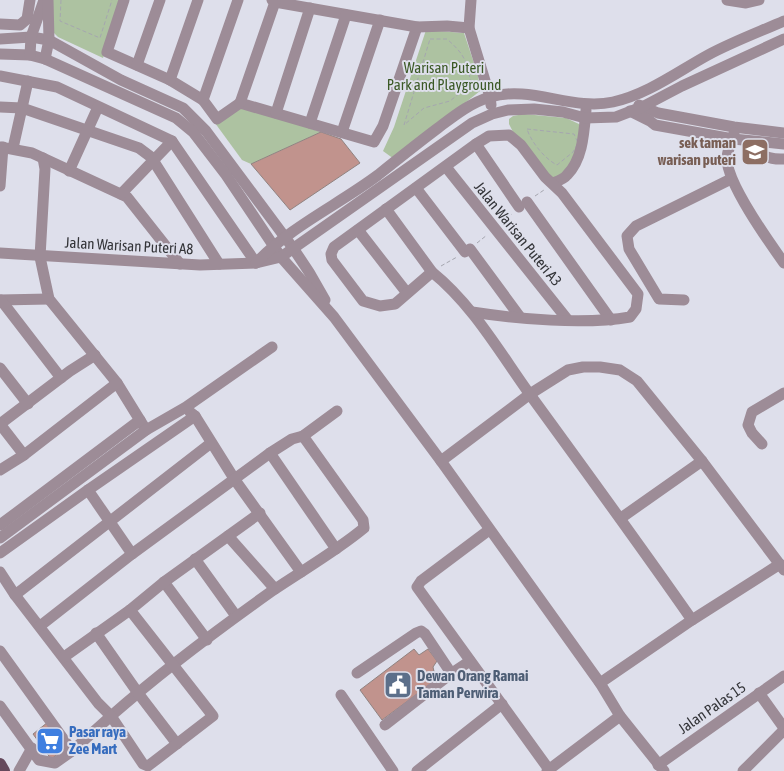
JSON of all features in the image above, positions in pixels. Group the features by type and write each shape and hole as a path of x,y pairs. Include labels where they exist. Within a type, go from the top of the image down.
{"main road":[{"path":"0,764 4,771"}],"street":[{"path":"0,24 20,25 27,18 30,0"},
{"path":"30,55 31,37 44,0"},
{"path":"45,59 48,40 48,0"},
{"path":"124,0 108,52 170,80 203,100 217,119 240,103 274,1 417,27 447,26 469,28"},
{"path":"137,65 160,0"},
{"path":"170,80 198,0"},
{"path":"203,100 238,0"},
{"path":"471,0 469,28 490,97 492,114"},
{"path":"727,0 746,3 759,0"},
{"path":"276,113 310,8"},
{"path":"310,123 346,15"},
{"path":"342,132 380,20"},
{"path":"0,76 56,87 172,141 256,263 285,237 378,175 463,109 490,97 534,95 586,104 612,102 636,96 710,54 784,21"},
{"path":"240,103 374,142 382,126 417,27"},
{"path":"0,39 31,37 48,40 121,80 183,108 206,131 293,248 334,317"},
{"path":"616,117 642,107 784,39"},
{"path":"0,54 30,55 45,59 176,118 194,132 226,175 281,257 334,317 441,461 600,683 620,716 661,768"},
{"path":"0,186 5,147 22,108 28,81"},
{"path":"663,96 661,103 664,114"},
{"path":"627,98 642,107 734,133 748,141 784,144"},
{"path":"553,183 566,177 577,164 582,141 586,104"},
{"path":"0,107 22,108 138,148 153,161 219,264"},
{"path":"69,171 98,107"},
{"path":"281,257 472,123 492,114 508,110 534,109 563,112 585,118 616,117 654,125 734,133 784,133"},
{"path":"630,111 654,125"},
{"path":"734,133 726,160 731,179 784,264"},
{"path":"432,272 395,304 380,306 363,301 332,260 331,254 334,247 476,144 489,136 509,135 521,145 545,177 562,193 638,294 636,309 630,316 611,320 568,320 472,312"},
{"path":"121,194 172,141"},
{"path":"748,141 763,156 784,159"},
{"path":"476,144 611,320"},
{"path":"5,147 32,153 127,197 180,264"},
{"path":"43,158 45,169 40,257 49,299 117,383 146,430"},
{"name":"Jalan Warisan Puteri A3","path":"446,167 568,320"},
{"path":"684,300 659,298 629,248 627,236 636,226 731,179"},
{"path":"416,188 520,317"},
{"path":"386,209 432,272 472,312 621,518 692,620"},
{"path":"358,230 408,294"},
{"name":"Jalan Warisan Puteri A8","path":"0,253 40,257 180,264 256,263 281,257"},
{"path":"0,300 49,299"},
{"path":"0,300 61,378"},
{"path":"0,538 146,430 186,407 272,347"},
{"path":"24,455 0,424 95,355"},
{"path":"441,461 530,394 568,370 583,367 620,370 637,381 702,461 782,567 692,620 600,683"},
{"path":"1,370 28,404"},
{"path":"0,470 24,455 117,383"},
{"path":"762,444 752,433 748,425 752,412 784,393"},
{"path":"186,407 194,416 235,480 301,572"},
{"path":"40,626 132,554 270,453 292,439 302,436 337,411"},
{"path":"0,554 194,416"},
{"path":"0,525 140,420"},
{"path":"0,706 39,760 55,763 72,751 172,665 236,616 364,528 360,515 302,436"},
{"path":"15,595 211,443"},
{"path":"270,453 336,549"},
{"path":"621,518 702,461"},
{"path":"88,490 132,554"},
{"path":"64,656 130,610 164,582 260,513"},
{"path":"489,530 417,587 549,770 620,716"},
{"path":"228,536 275,590"},
{"path":"195,559 236,616"},
{"path":"0,572 15,595 64,656 98,703 111,716 145,766 148,766 213,716 130,610"},
{"path":"164,582 207,640"},
{"path":"357,673 421,631 452,673"},
{"path":"96,633 177,744"},
{"path":"0,651 72,751"},
{"path":"385,725 470,660"},
{"name":"Jalan Palas 15","path":"661,768 784,676"},
{"path":"743,771 784,729 759,693"},
{"path":"341,695 393,771"},
{"path":"417,771 502,704"},
{"path":"18,771 32,748"}],"path":[{"path":"61,0 60,21 100,38 112,0"},
{"path":"430,39 447,39 457,47 467,61 471,84 450,101 424,108 404,125 430,39"},
{"path":"527,129 574,134 578,142 573,152 557,165 551,162 529,136 527,129"},
{"path":"495,229 553,183"}],"green space":[{"path":"51,0 121,0 103,58 58,37 54,33"},
{"name":"Warisan Puteri Park and Playground","path":"426,30 464,33 478,75 480,91 394,159 383,151 394,127"},
{"path":"242,106 321,132 251,164 242,160 215,123"},
{"path":"524,114 566,118 579,124 583,131 579,147 572,166 567,171 552,178 513,132 509,119 513,116"}],"building":[{"path":"321,132 341,139 360,163 290,210 251,164"},
{"name":"Dewan Orang Ramai Taman Perwira","path":"414,649 419,655 428,649 437,661 433,667 436,680 382,720 360,690"},
{"name":"Pasar raya Zee Mart","path":"48,722 66,748 51,759 33,734"}],"place":[{"name":"sek taman warisan puteri","path":"755,152"},
{"name":"Dewan Orang Ramai Taman Perwira","path":"398,685"},
{"name":"Pasar raya Zee Mart","path":"50,741"}]}
